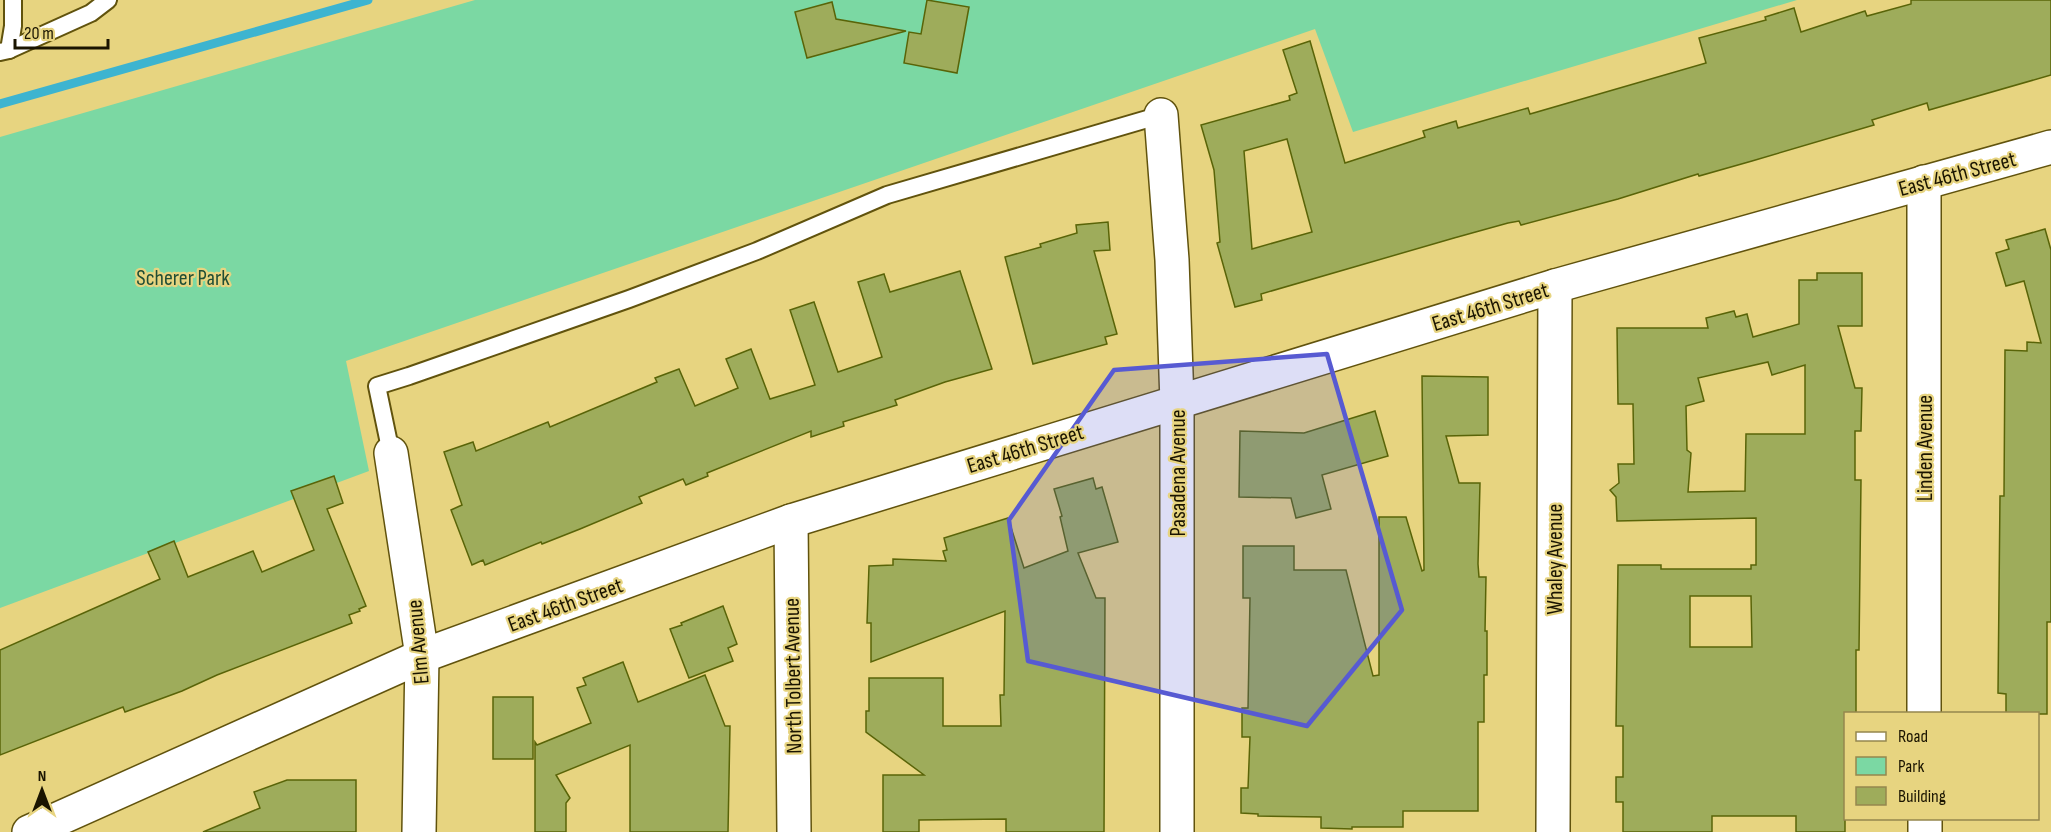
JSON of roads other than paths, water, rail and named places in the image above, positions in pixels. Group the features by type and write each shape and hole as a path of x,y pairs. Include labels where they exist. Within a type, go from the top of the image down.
{"street":[{"name":"Pasadena Avenue","path":"1161,115 1172,260 1177,402 1177,832"},
{"name":"East 46th Street","path":"29,832 422,656 791,521 1555,285 2051,147"},
{"name":"Linden Avenue","path":"1924,182 1924,712"},
{"name":"Whaley Avenue","path":"1553,832 1555,285"},
{"name":"Elm Avenue","path":"391,453 422,656 419,832"},
{"name":"North Tolbert Avenue","path":"791,521 794,832"}],"lane":[{"path":"4,51 13,26 13,0"},
{"path":"4,51 91,13 108,0"},
{"path":"391,453 377,386 629,299 757,251 887,195 1161,115"}],"waterway":[{"path":"0,104 368,0"}],"park label":[{"name":"Scherer Park","path":"183,277"}]}
